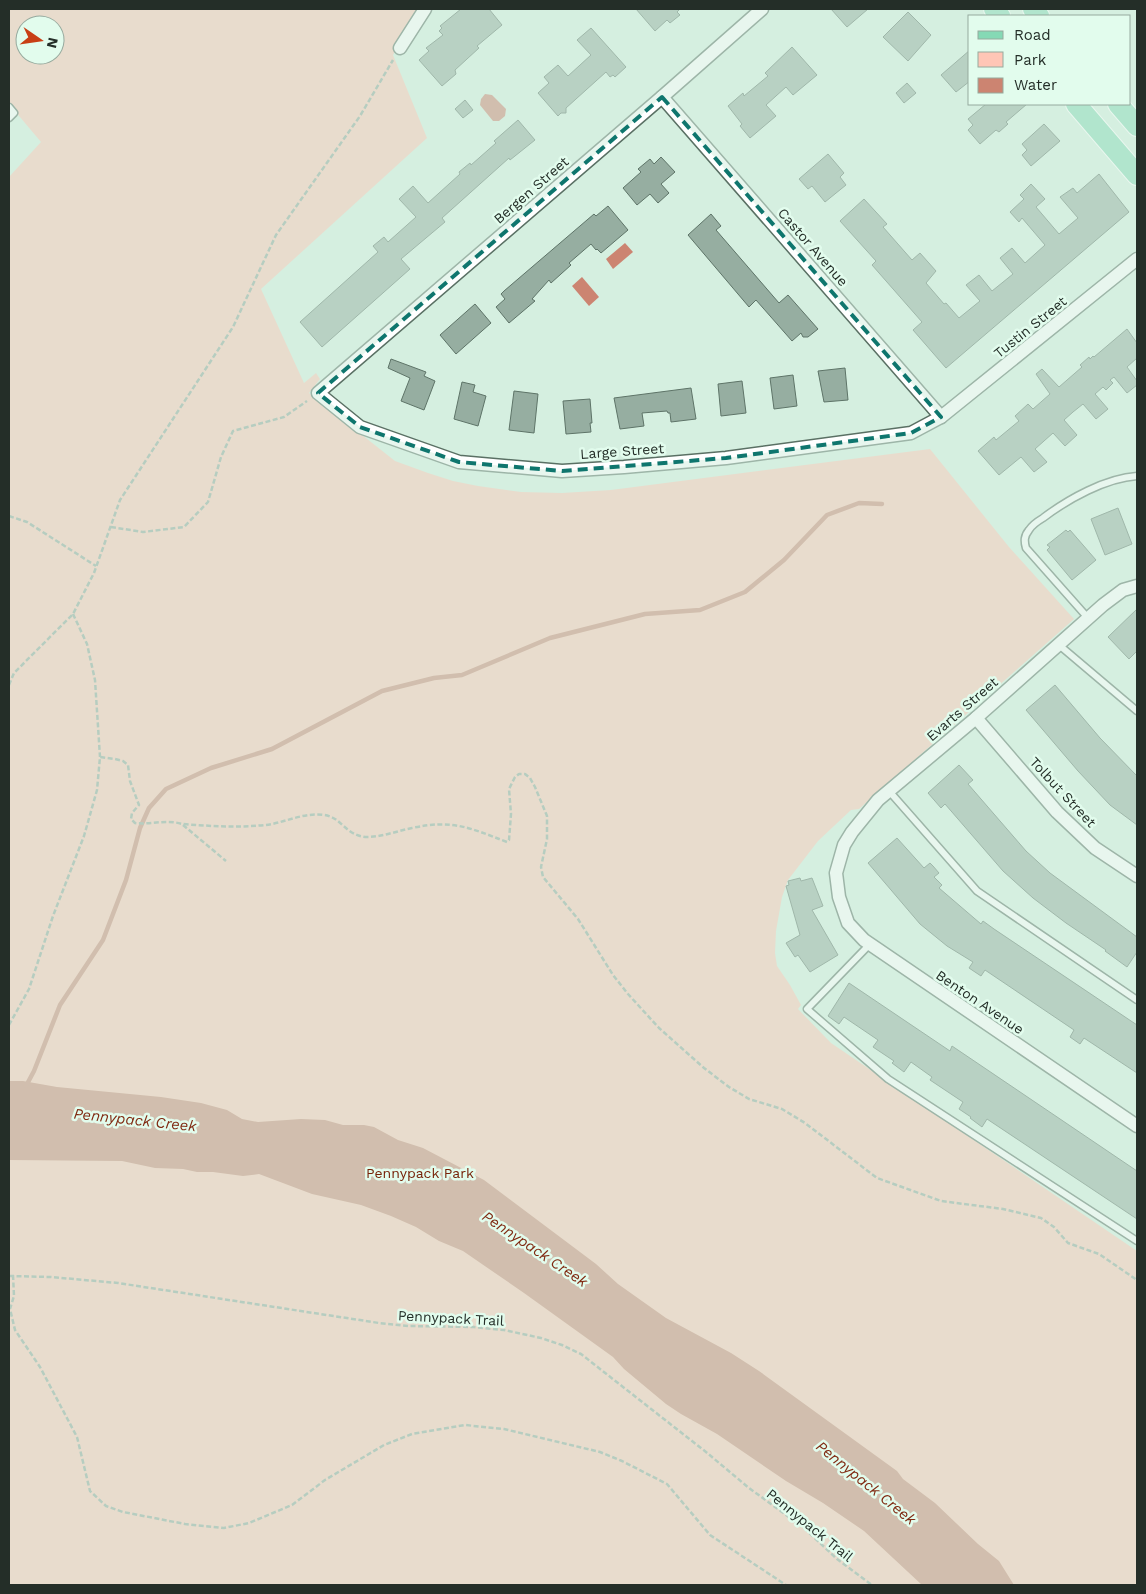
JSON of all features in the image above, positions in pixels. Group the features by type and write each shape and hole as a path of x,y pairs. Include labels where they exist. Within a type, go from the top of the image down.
{"main road":[{"path":"1077,105 1137,175"},
{"path":"1119,105 1137,126"}],"street":[{"path":"400,48 425,9"},
{"name":"Bergen Street","path":"318,393 762,9"},
{"name":"Castor Avenue","path":"662,97 941,417"},
{"name":"Tustin Street","path":"941,417 1137,260"},
{"name":"Large Street","path":"318,393 360,427 459,462 562,471 726,458 910,433 941,417"},
{"name":"Evarts Street","path":"837,879 836,873 844,845 878,800 976,718 1088,618 1123,590 1137,586"},
{"name":"Tolbut Street","path":"976,718 1057,812 1095,848 1137,876"},
{"name":"Benton Avenue","path":"837,879 839,897 848,923 864,940 1137,1126"}],"lane":[{"path":"9,107 14,113 9,118"},
{"path":"1088,618 1026,548 1024,539 1029,528 1052,510 1078,495 1107,484 1137,476"},
{"path":"1059,644 1137,711"},
{"path":"889,791 977,891 1137,1000"},
{"path":"870,944 807,1009 888,1079 1137,1242"}],"path":[{"path":"9,685 14,673 73,614 96,566 120,500 233,327 276,235 360,116 400,48"},
{"path":"110,527 143,532 184,527 208,502 221,457 233,431 284,416 318,393"},
{"path":"9,516 28,522 96,566"},
{"path":"9,1025 29,989 53,916 84,836 97,790 100,757 95,680 87,644 73,614"},
{"path":"100,757 123,761 128,765 130,781 139,805 132,813 132,819 135,823 174,822 234,828 267,825 298,816 324,815 332,817 349,832 365,837 437,823 469,828 493,835 507,842 511,829 509,789 514,777 519,774 525,774 530,778 535,787 547,816 547,839 540,868 543,877 578,920 613,975 628,994 659,1028 704,1068 749,1099 782,1110 805,1123 877,1178 941,1201 1002,1209 1041,1218 1054,1227 1068,1243 1099,1254 1137,1280"},
{"path":"182,824 191,834 226,861"},
{"path":"13,1275 14,1296 10,1309 15,1330 40,1367 76,1436 90,1491 106,1506 123,1512 185,1524 224,1528 249,1522 292,1504 325,1480 384,1445 412,1434 465,1425 494,1428 600,1452 667,1484 710,1535 786,1585"},
{"name":"Pennypack Trail","path":"9,1276 58,1277 118,1283 387,1324 504,1330 552,1342 588,1359 749,1488 804,1528 837,1559 872,1585"}],"highlighted area":[{"path":"662,97 941,417 911,433 726,458 562,471 459,462 360,427 318,393"}],"green space":[{"name":"Pennypack Park","path":"9,9 420,9 393,55 427,138 261,289 304,383 316,373 320,379 309,393 395,461 453,481 521,492 562,493 611,490 930,449 1009,547 1074,619 859,809 851,810 818,841 788,880 782,897 776,931 775,953 777,966 801,1005 798,1009 831,1043 1137,1251 1137,1585 9,1585 9,177 41,142 9,104"}],"water":[{"path":"485,94 492,95 506,109 505,116 499,121 493,121 480,105 481,99"},
{"path":"625,243 633,252 613,269 606,259"},
{"path":"582,277 599,297 589,306 572,286"},
{"name":"Pennypack Creek","path":"9,1081 23,1081 57,1087 161,1097 201,1103 227,1110 242,1119 258,1122 301,1119 325,1120 343,1125 364,1125 374,1127 398,1140 423,1148 484,1180 596,1264 618,1284 666,1318 731,1353 759,1371 897,1471 903,1479 935,1503 978,1544 999,1561 1014,1585 922,1585 864,1531 717,1434 666,1404 624,1369 613,1357 524,1293 463,1251 391,1216 361,1205 312,1194 259,1174 243,1176 197,1172 183,1169 155,1168 122,1161 9,1160"}],"building":[{"path":"461,9 489,9 502,25 477,46 479,48 455,70 456,74 442,86 419,60 429,51 426,48 443,35 439,31 442,28 440,26"},
{"path":"636,9 680,9 677,12 680,15 670,23 667,20 655,31"},
{"path":"831,9 868,9 847,27"},
{"path":"908,12 931,35 908,61 883,37"},
{"path":"591,28 626,67 615,77 613,75 610,77 606,72 566,108 566,113 561,113 558,116 538,93 549,83 544,77 558,65 568,76 591,55 577,40"},
{"path":"792,47 817,75 793,95 786,87 766,105 776,116 750,138 728,106 743,93 744,96 768,76 765,73"},
{"path":"968,52 968,83 956,92 941,75"},
{"path":"907,83 916,93 904,103 896,93"},
{"path":"465,100 473,110 463,118 455,109"},
{"path":"985,105 1026,105 1006,122 1008,124 999,132 996,130 980,144 968,130 973,125 968,119"},
{"path":"518,120 535,140 510,160 509,158 442,218 445,222 401,259 410,269 322,347 300,322 378,252 373,246 384,237 388,242 416,217 399,199 413,186 428,203 460,174 459,172 470,163 471,165 496,143 494,141"},
{"path":"1044,124 1060,141 1031,166 1022,155 1027,150 1022,144"},
{"path":"828,154 844,173 840,177 846,185 825,202 812,186 808,189 799,179"},
{"path":"661,157 675,172 661,184 669,193 658,203 650,194 637,205 623,188 641,172 638,169 650,159 654,164"},
{"path":"1099,174 1129,212 946,368 913,330 922,322 872,265 876,261 840,221 864,199 887,224 883,227 912,260 920,253 936,271 926,283 959,318 980,301 966,285 979,275 992,291 1013,274 1000,258 1012,248 1025,263 1045,245 1022,218 1019,222 1010,212 1024,199 1020,195 1031,184 1045,199 1036,207 1059,234 1078,218 1060,197 1073,188 1077,193"},
{"path":"608,206 628,230 601,253 591,244 569,263 571,265 551,283 549,280 532,299 535,301 509,323 496,307 505,299 501,294 594,214 596,216"},
{"path":"711,214 721,226 716,230 779,303 788,295 818,329 808,337 803,337 801,333 792,341 756,300 749,307 688,235"},
{"path":"475,304 491,323 456,354 440,335"},
{"path":"1127,329 1137,343 1137,358 1127,367 1137,381 1137,385 1127,393 1114,377 1110,380 1113,383 1106,390 1103,387 1095,394 1108,409 1096,419 1083,404 1064,420 1077,435 1065,446 1053,433 1035,449 1047,462 1034,472 1021,457 999,475 978,451 994,437 996,440 1019,421 1015,416 1028,404 1033,409 1050,394 1036,374 1042,369 1059,387 1082,367 1080,365 1089,357 1090,359 1094,357"},
{"path":"391,359 426,372 424,376 435,381 424,410 401,401 410,378 388,368"},
{"path":"845,368 848,400 824,402 818,371"},
{"path":"793,375 797,406 774,409 770,378"},
{"path":"742,381 746,413 721,416 718,384"},
{"path":"462,382 475,385 473,392 486,396 478,426 454,419"},
{"path":"691,388 696,419 671,422 670,413 667,411 642,413 644,426 620,429 614,398"},
{"path":"514,391 538,394 534,433 509,430"},
{"path":"590,399 591,432 566,434 563,401"},
{"path":"1118,508 1132,544 1105,555 1091,519"},
{"path":"1066,530 1068,532 1070,530 1096,560 1072,580 1047,550 1050,547 1047,545"},
{"path":"1137,609 1137,651 1129,659 1108,637"},
{"path":"1055,685 1100,738 1137,776 1137,825 1110,805 1026,710"},
{"path":"959,765 973,780 968,784 1026,851 1050,873 1137,937 1137,952 1127,967 1033,898 1003,871 945,804 941,808 928,793"},
{"path":"897,838 924,868 930,863 933,866 939,873 934,877 942,885 939,888 981,924 983,921 1137,1025 1137,1073 1084,1038 1080,1044 1070,1037 1074,1030 985,970 981,976 969,968 973,962 947,946 920,924 868,863"},
{"path":"800,878 801,881 812,878 823,906 812,910 838,955 810,972 798,955 795,957 786,943 800,935 786,886 789,885 788,881"},
{"path":"849,983 950,1051 952,1046 1137,1171 1137,1219 987,1119 982,1127 959,1109 963,1102 930,1080 932,1077 911,1062 904,1072 892,1063 894,1061 873,1047 878,1040 844,1017 839,1024 828,1016"}],"waterway":[{"path":"26,1086 34,1071 60,1005 103,940 126,880 140,828 149,808 166,789 211,768 272,749 382,691 434,678 462,675 550,638 645,614 700,610 745,592 784,560 827,515 859,503 882,504"}]}
